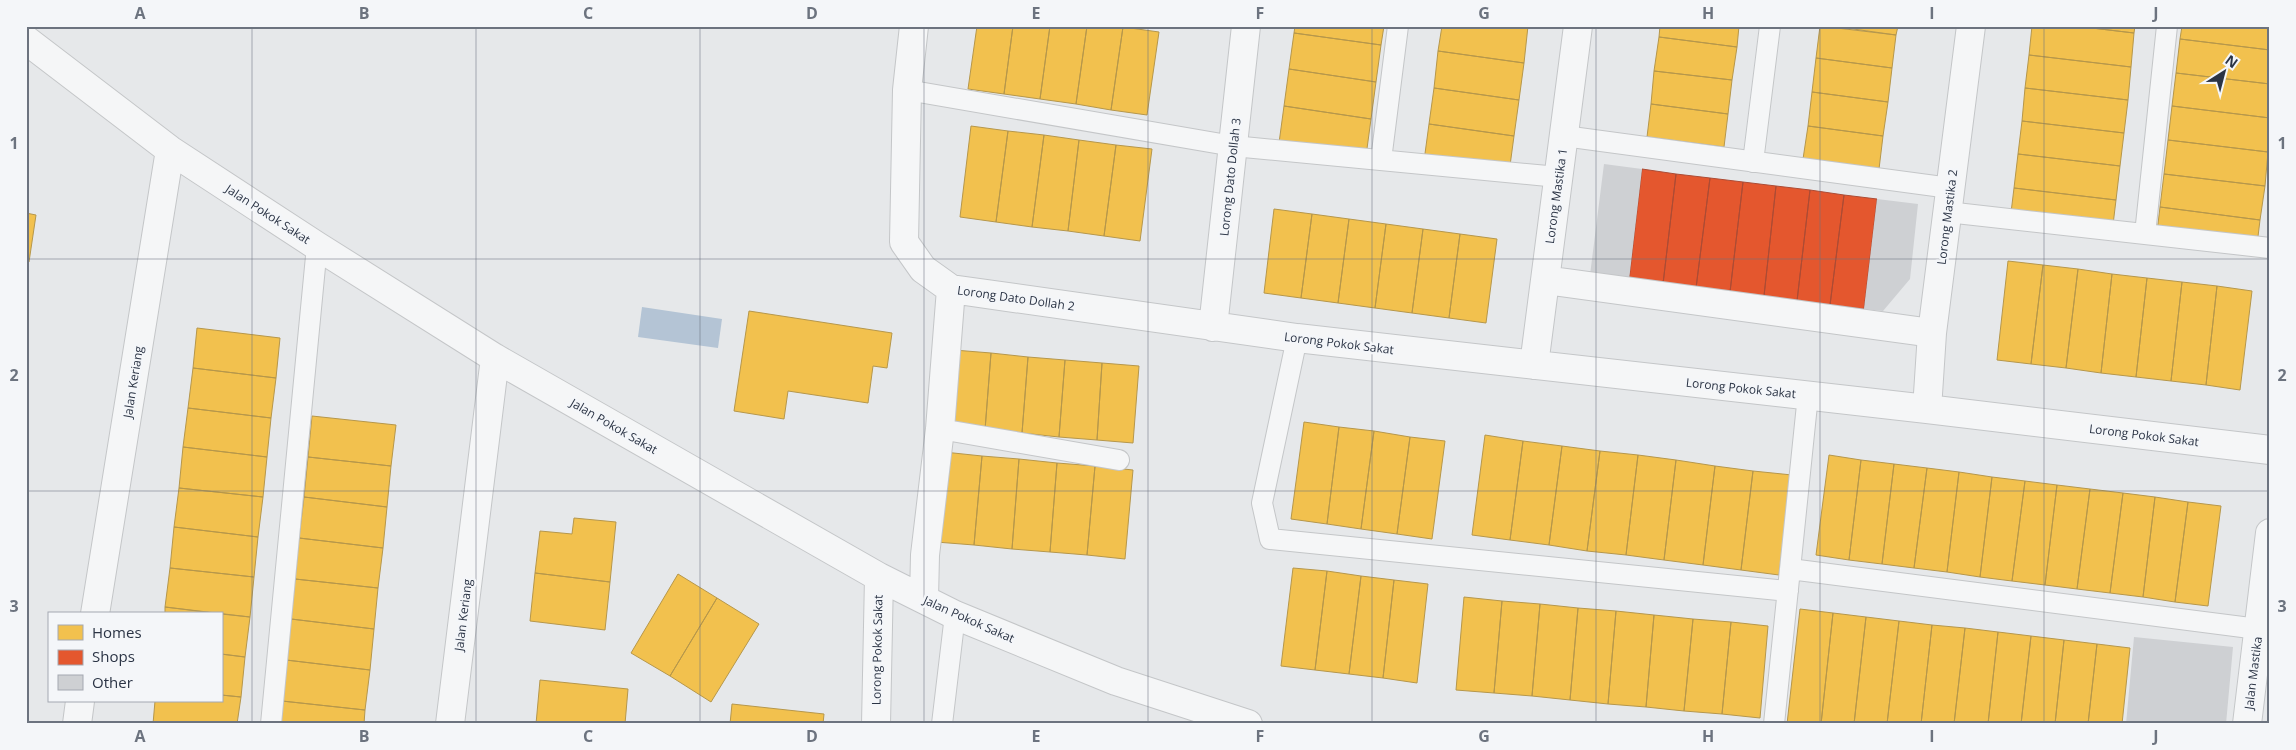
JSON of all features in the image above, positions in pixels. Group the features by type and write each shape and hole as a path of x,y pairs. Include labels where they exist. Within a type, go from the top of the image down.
{"street":[{"name":"Lorong Dato Dollah 2","path":"914,26 907,90 904,242 923,269 951,289 1213,327"},
{"name":"Lorong Dato Dollah 3","path":"1213,327 1246,26"},
{"name":"Lorong Mastika 1","path":"1534,365 1578,26"},
{"name":"Lorong Mastika 2","path":"1927,409 1932,332 1971,26"},
{"name":"Jalan Pokok Sakat","path":"26,40 170,150 317,246 495,358 879,577 955,615 1116,681 1236,722"},
{"name":"Jalan Keriang","path":"95,612 170,150"},
{"path":"1545,280 1932,332"},
{"path":"924,599 925,555 940,429 951,289"},
{"name":"Lorong Pokok Sakat","path":"1213,327 2270,450"},
{"name":"Jalan Keriang","path":"450,724 495,358"},
{"name":"Jalan Mastika","path":"2247,724 2258,629 2268,572 2270,533"},
{"name":"Lorong Pokok Sakat","path":"876,724 879,577"},
{"path":"77,724 80,702"}],"lane":[{"path":"1381,160 1398,26"},
{"path":"1753,162 1770,26"},
{"path":"2145,234 2168,26"},
{"path":"907,90 1233,146 1558,177"},
{"path":"1564,136 1753,162 1949,200 2145,234 2270,248"},
{"path":"270,724 317,246"},
{"path":"1298,338 1262,503 1270,539 1788,591"},
{"path":"1774,724 1808,396"},
{"path":"940,429 1119,460"},
{"path":"1790,569 2258,629"},
{"path":"942,724 955,615"}],"water":[{"path":"642,307 722,319 718,348 638,337"}],"building: Homes":[{"path":"977,26 1013,26 1004,94 968,89"},
{"path":"1013,26 1050,26 1040,99 1004,94"},
{"path":"1050,26 1087,26 1076,104 1040,99"},
{"path":"1087,26 1123,27 1111,110 1076,104"},
{"path":"1295,26 1384,26 1381,45 1294,33"},
{"path":"1442,26 1528,26 1524,63 1438,51"},
{"path":"1660,26 1739,26 1737,47 1659,37"},
{"path":"1820,26 1896,35 1892,68 1816,58"},
{"path":"1832,26 1898,26 1896,35"},
{"path":"2032,26 2075,26 2134,33 2131,67 2029,55"},
{"path":"2075,26 2135,26 2134,33"},
{"path":"2182,26 2270,26 2270,50 2180,39"},
{"path":"1123,27 1159,32 1147,115 1111,110"},
{"path":"1294,33 1381,45 1376,82 1289,69"},
{"path":"1659,37 1737,47 1732,80 1654,71"},
{"path":"2180,39 2270,50 2270,84 2176,73"},
{"path":"1438,51 1524,63 1519,100 1434,88"},
{"path":"2029,55 2131,67 2128,100 2025,88"},
{"path":"1816,58 1892,68 1888,102 1812,92"},
{"path":"1289,69 1376,82 1371,119 1284,106"},
{"path":"1654,71 1732,80 1728,114 1651,104"},
{"path":"2176,73 2270,84 2270,118 2172,106"},
{"path":"1434,88 1519,100 1514,136 1429,124"},
{"path":"2025,88 2128,100 2124,133 2022,121"},
{"path":"1812,92 1888,102 1883,136 1808,126"},
{"path":"1651,104 1728,114 1724,147 1647,137"},
{"path":"1284,106 1371,119 1366,156 1279,143"},
{"path":"2172,106 2270,118 2268,152 2168,140"},
{"path":"2022,121 2124,133 2120,166 2018,154"},
{"path":"1429,124 1514,136 1509,173 1424,161"},
{"path":"971,126 1008,131 996,222 960,217"},
{"path":"1808,126 1883,136 1879,169 1803,159"},
{"path":"1008,131 1044,135 1032,227 996,222"},
{"path":"1044,135 1079,140 1068,231 1032,227"},
{"path":"1079,140 1116,145 1104,236 1068,231"},
{"path":"2168,140 2268,152 2265,186 2164,174"},
{"path":"1116,145 1152,149 1140,241 1104,236"},
{"path":"2018,154 2120,166 2116,200 2014,188"},
{"path":"2164,174 2265,186 2260,220 2160,207"},
{"path":"2014,188 2116,200 2112,233 2010,221"},
{"path":"2160,207 2260,220 2256,253 2156,241"},
{"path":"1274,209 1312,214 1301,298 1264,293"},
{"path":"26,213 36,215 29,262 26,261"},
{"path":"1312,214 1349,219 1338,303 1301,298"},
{"path":"1349,219 1386,224 1375,308 1338,303"},
{"path":"1386,224 1423,229 1412,313 1375,308"},
{"path":"1423,229 1460,234 1449,318 1412,313"},
{"path":"1460,234 1497,239 1486,323 1449,318"},
{"path":"2008,261 2043,265 2031,364 1997,360"},
{"path":"2043,265 2078,269 2066,368 2031,364"},
{"path":"2078,269 2112,274 2101,373 2066,368"},
{"path":"2112,274 2147,278 2136,377 2101,373"},
{"path":"2147,278 2182,282 2171,381 2136,377"},
{"path":"2182,282 2217,286 2206,385 2171,381"},
{"path":"2217,286 2252,291 2240,390 2206,385"},
{"path":"749,311 892,333 887,368 873,366 868,403 788,391 784,419 734,411"},
{"path":"197,328 280,338 276,378 193,368"},
{"path":"954,350 991,353 985,430 948,427"},
{"path":"991,353 1028,357 1022,433 985,430"},
{"path":"1028,357 1065,360 1059,437 1022,433"},
{"path":"1065,360 1102,363 1097,440 1059,437"},
{"path":"1102,363 1139,366 1133,443 1097,440"},
{"path":"193,368 276,378 271,418 188,408"},
{"path":"188,408 271,418 267,457 183,447"},
{"path":"312,416 396,425 391,466 308,457"},
{"path":"1304,422 1339,427 1327,524 1291,519"},
{"path":"1339,427 1374,431 1361,529 1327,524"},
{"path":"1374,431 1410,437 1397,534 1361,529"},
{"path":"1485,435 1523,441 1510,540 1472,535"},
{"path":"1410,437 1445,441 1432,539 1397,534"},
{"path":"1523,441 1562,446 1549,545 1510,540"},
{"path":"1562,446 1600,451 1587,551 1549,545"},
{"path":"183,447 267,457 263,497 179,488"},
{"path":"1600,451 1638,455 1626,555 1587,551"},
{"path":"944,452 982,456 974,545 936,542"},
{"path":"1638,455 1676,460 1664,560 1626,555"},
{"path":"1829,455 1861,460 1849,560 1816,555"},
{"path":"982,456 1019,459 1012,549 974,545"},
{"path":"308,457 391,466 387,507 304,497"},
{"path":"1019,459 1057,463 1050,552 1012,549"},
{"path":"1676,460 1715,466 1703,565 1664,560"},
{"path":"1861,460 1894,464 1882,564 1849,560"},
{"path":"1057,463 1095,466 1087,555 1050,552"},
{"path":"1894,464 1927,468 1914,568 1882,564"},
{"path":"1095,466 1133,470 1125,559 1087,555"},
{"path":"1715,466 1753,471 1741,570 1703,565"},
{"path":"1927,468 1959,472 1947,572 1914,568"},
{"path":"1753,471 1792,475 1779,575 1741,570"},
{"path":"1959,472 1992,477 1980,577 1947,572"},
{"path":"1992,477 2025,481 2012,581 1980,577"},
{"path":"2025,481 2057,485 2045,585 2012,581"},
{"path":"2057,485 2090,489 2077,589 2045,585"},
{"path":"179,488 263,497 258,537 174,527"},
{"path":"2090,489 2123,493 2110,593 2077,589"},
{"path":"2123,493 2155,497 2143,597 2110,593"},
{"path":"304,497 387,507 383,548 299,538"},
{"path":"2155,497 2188,502 2175,602 2143,597"},
{"path":"2188,502 2221,506 2208,606 2175,602"},
{"path":"574,518 616,522 610,582 535,573 540,531 572,534"},
{"path":"174,527 258,537 254,577 170,568"},
{"path":"299,538 383,548 378,588 295,579"},
{"path":"170,568 254,577 250,617 222,614 222,612 165,607"},
{"path":"1293,568 1327,571 1315,670 1281,666"},
{"path":"1327,571 1361,576 1349,674 1315,670"},
{"path":"535,573 610,582 605,630 530,621"},
{"path":"678,574 717,598 670,676 631,653"},
{"path":"1361,576 1394,580 1383,678 1349,674"},
{"path":"295,579 378,588 374,629 291,619"},
{"path":"1394,580 1428,584 1417,683 1383,678"},
{"path":"1464,597 1502,601 1494,693 1456,690"},
{"path":"717,598 759,624 711,702 670,676"},
{"path":"1502,601 1540,604 1532,696 1494,693"},
{"path":"1540,604 1578,608 1570,700 1532,696"},
{"path":"165,607 205,612 165,612"},
{"path":"1578,608 1616,611 1608,704 1570,700"},
{"path":"1800,609 1833,613 1821,724 1787,724"},
{"path":"1616,611 1654,615 1646,707 1608,704"},
{"path":"1833,613 1866,617 1854,724 1821,724"},
{"path":"222,614 250,617 245,657 222,654"},
{"path":"1654,615 1693,619 1684,711 1646,707"},
{"path":"1866,617 1899,621 1887,724 1854,724"},
{"path":"291,619 374,629 370,670 286,660"},
{"path":"1693,619 1731,622 1722,714 1684,711"},
{"path":"1899,621 1932,625 1921,724 1887,724"},
{"path":"1731,622 1768,626 1760,718 1722,714"},
{"path":"1932,625 1965,628 1954,724 1921,724"},
{"path":"1965,628 1998,632 1988,724 1954,724"},
{"path":"1998,632 2031,636 2021,724 1988,724"},
{"path":"2031,636 2064,640 2055,724 2021,724"},
{"path":"2064,640 2097,644 2088,724 2055,724"},
{"path":"2097,644 2130,648 2122,724 2088,724"},
{"path":"222,654 245,657 241,697 222,695"},
{"path":"286,660 370,670 365,710 282,701"},
{"path":"540,680 628,689 625,724 536,724"},
{"path":"222,695 241,697 237,724 153,724 155,702 222,702"},
{"path":"282,701 365,710 364,724 280,724"},
{"path":"732,704 824,714 823,724 730,724"}],"building: Shops":[{"path":"1642,169 1676,174 1663,284 1629,280"},
{"path":"1676,174 1710,178 1696,288 1663,284"},
{"path":"1710,178 1743,182 1730,292 1696,288"},
{"path":"1743,182 1776,186 1764,296 1730,292"},
{"path":"1776,186 1810,190 1797,301 1764,296"},
{"path":"1810,190 1844,195 1830,305 1797,301"},
{"path":"1844,195 1877,199 1864,309 1830,305"}],"building: Other":[{"path":"1604,164 1642,169 1629,280 1590,275"},
{"path":"1877,199 1918,204 1910,279 1883,311 1864,309"},
{"path":"2134,637 2233,647 2226,724 2126,724"}]}
